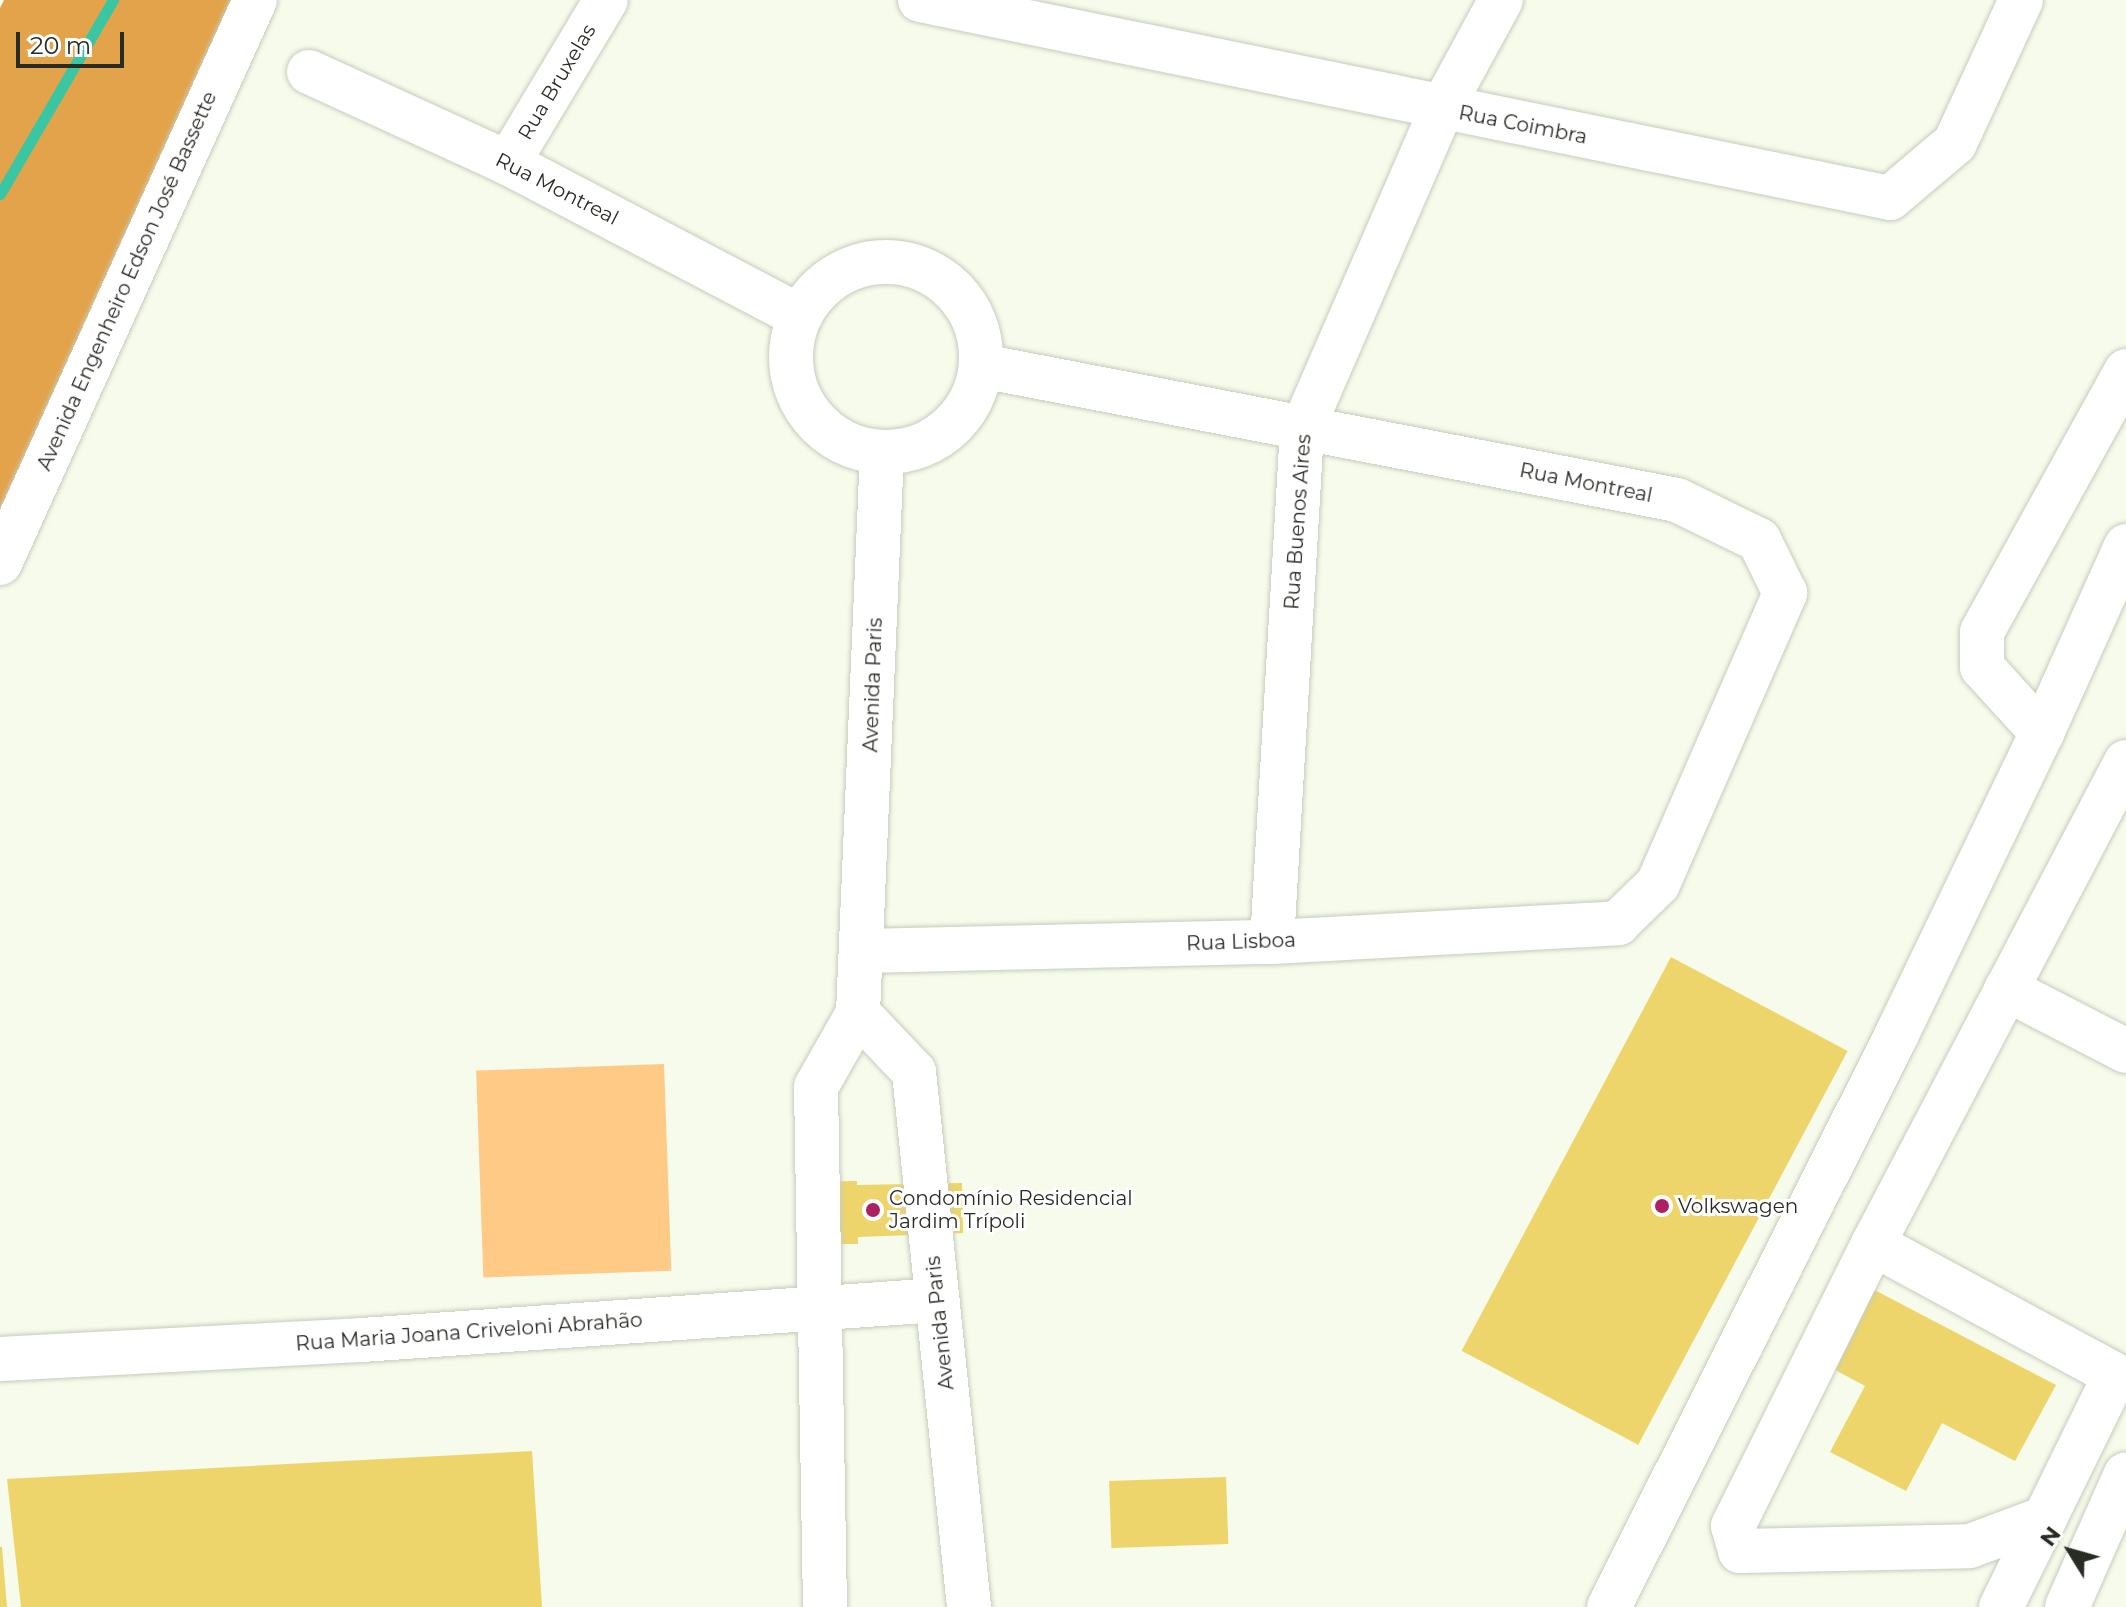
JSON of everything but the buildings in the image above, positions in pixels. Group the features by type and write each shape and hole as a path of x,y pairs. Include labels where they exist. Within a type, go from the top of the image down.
{"street":[{"name":"Avenida Engenheiro Edson José Bassette","path":"0,563 255,0"},
{"name":"Rua Bruxelas","path":"508,163 606,0"},
{"name":"Rua Coimbra","path":"920,0 1890,198 1955,143 2021,0"},
{"name":"Rua Buenos Aires","path":"1272,942 1302,430 1442,108 1501,0"},
{"name":"Rua Montreal","path":"309,72 508,163 800,316"},
{"path":"884,261 915,265 944,280 966,303 979,333 982,366 973,397 955,424 929,444 882,453 865,451 836,440 813,420 797,393 790,353 800,316 814,293 854,266 884,261"},
{"name":"Rua Montreal","path":"982,366 1677,500 1759,540 1785,593 1658,884 1618,923"},
{"path":"2042,733 1982,667 1982,632 2126,371"},
{"name":"Avenida Paris","path":"825,1607 817,1309 816,1087 858,1013 882,453"},
{"path":"1609,1607 1896,1036 2042,733 2126,546"},
{"path":"2045,1518 1970,1546 1740,1551 1733,1526 1873,1244 2126,762"},
{"name":"Rua Lisboa","path":"863,951 1272,942 1618,923"},
{"path":"2006,989 2126,1051"},
{"name":"Avenida Paris","path":"858,1013 914,1072 969,1607"},
{"path":"1873,1244 2120,1378 2001,1607"},
{"name":"Rua Maria Joana Criveloni Abrahão","path":"0,1359 362,1340 938,1300"},
{"path":"2067,1607 2126,1474"}],"shaded area":[{"path":"4,0 237,0 0,584 0,8"},
{"path":"664,1064 671,1271 483,1277 476,1071"}],"waterway":[{"path":"0,194 113,0"}],"place":[{"name":"Volkswagen","path":"1662,1206"},
{"name":"Condomínio Residencial Jardim Trípoli","path":"873,1210"}]}
